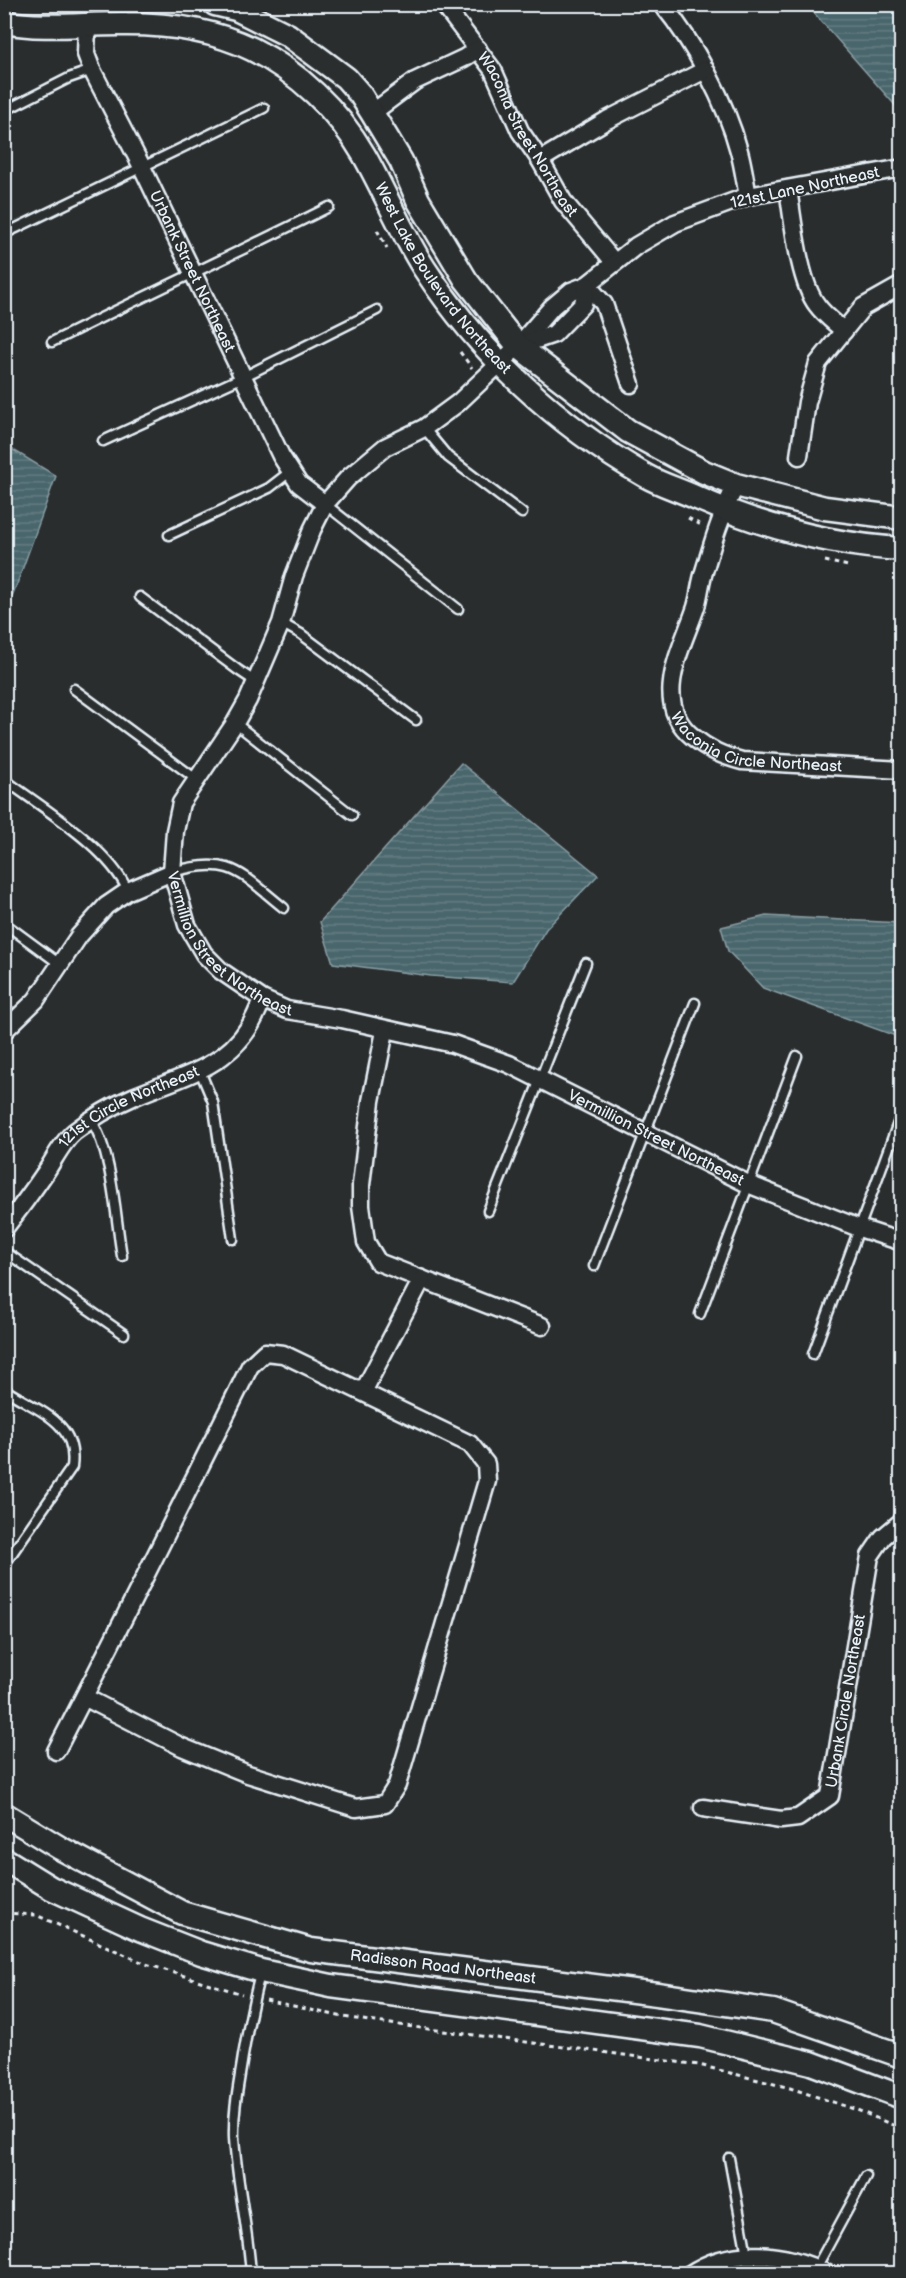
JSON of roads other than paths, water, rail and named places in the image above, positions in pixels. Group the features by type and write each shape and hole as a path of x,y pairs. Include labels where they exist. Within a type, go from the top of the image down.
{"street":[{"name":"West Lake Boulevard Northeast","path":"215,4 236,9 288,35 346,78 360,94 401,161 424,210 466,280 518,346 628,431 704,472 736,485 825,508 902,518"},
{"name":"Waconia Street Northeast","path":"443,4 493,70 520,131 540,160 563,201 614,262"},
{"path":"662,4 705,70 720,100 740,151 748,196"},
{"name":"West Lake Boulevard Northeast","path":"4,22 35,26 125,24 173,26 217,35 252,49 290,71 334,111 363,153 424,268 463,320 500,363 537,400 579,433 648,477 723,510 842,543 902,549"},
{"name":"Urbank Street Northeast","path":"87,26 86,54 92,70 142,167 281,456 299,484 324,504"},
{"path":"372,113 415,81 478,49"},
{"path":"540,160 606,120 705,70"},
{"name":"121st Lane Northeast","path":"518,346 554,334 583,304 587,285 614,262 675,223 748,196 902,168"},
{"path":"788,189 809,294 817,306 844,331"},
{"path":"587,285 604,303 631,384"},
{"path":"800,456 807,402 818,363 863,307 902,285"},
{"name":"Vermillion Street Northeast","path":"518,346 458,403 424,428 385,447 348,478 324,504 294,576 281,623 257,682 235,723 181,803 175,831 172,872 187,925 204,954 220,971 262,999 287,1010 342,1019 385,1031 453,1044 509,1064 748,1184 859,1228 902,1242"},
{"name":"Waconia Circle Northeast","path":"736,485 723,510 672,680 670,698 674,714 685,730 720,756 742,761 902,770"},
{"path":"4,1032 36,1000 89,923 106,906 128,891 172,872"},
{"name":"121st Circle Northeast","path":"4,1229 72,1134 91,1120 132,1097 200,1071 240,1042 258,1012 262,999"},
{"path":"385,1031 371,1101 361,1185 361,1206 366,1242 378,1262 542,1326"},
{"path":"363,1392 422,1279"},
{"path":"56,1751 250,1366 265,1352 283,1354 470,1444 486,1464 487,1481 398,1785 385,1804 356,1808 248,1774 182,1747 84,1697"},
{"name":"Urbank Circle Northeast","path":"703,1808 781,1820 798,1818 830,1796 870,1556 883,1536 902,1521"},
{"name":"Radisson Road Northeast","path":"4,1814 60,1848 182,1912 311,1950 773,2011 902,2056"},
{"name":"Radisson Road Northeast","path":"4,1859 51,1887 140,1929 201,1953 261,1971 331,1986 700,2036 811,2063 902,2097"},
{"path":"690,2274 723,2260 747,2255 776,2256 822,2271"}],"lane":[{"path":"4,111 69,78 92,70"},
{"path":"4,234 264,108"},
{"path":"52,342 329,207"},
{"path":"103,441 243,377 377,310"},
{"path":"424,428 448,457 522,513"},
{"path":"169,535 269,488 291,471"},
{"path":"324,504 458,609"},
{"path":"140,597 257,682"},
{"path":"281,623 301,634 416,720"},
{"path":"74,689 196,779"},
{"path":"235,723 352,815"},
{"path":"6,780 97,849 121,876 128,891"},
{"path":"172,872 214,864 238,871 284,908"},
{"path":"4,923 60,965"},
{"path":"488,1211 586,963"},
{"path":"594,1266 695,1003"},
{"path":"700,1314 797,1056"},
{"path":"200,1071 213,1102 233,1239"},
{"path":"813,1354 902,1112"},
{"path":"91,1120 98,1130 106,1155 122,1256"},
{"path":"4,1251 124,1334"},
{"path":"4,1389 59,1424 70,1438 74,1453 72,1467 4,1565"},
{"path":"251,2274 234,2134 236,2102 254,1996 261,1971"},
{"path":"729,2158 747,2255"},
{"path":"822,2271 866,2176"}],"water":[{"path":"807,5 901,5 901,112"},
{"path":"5,445 56,476 5,613"},
{"path":"461,763 598,875 546,929 513,982 431,976 333,963 320,922"},
{"path":"766,916 901,923 901,1038 763,988 728,951 721,927"}]}
